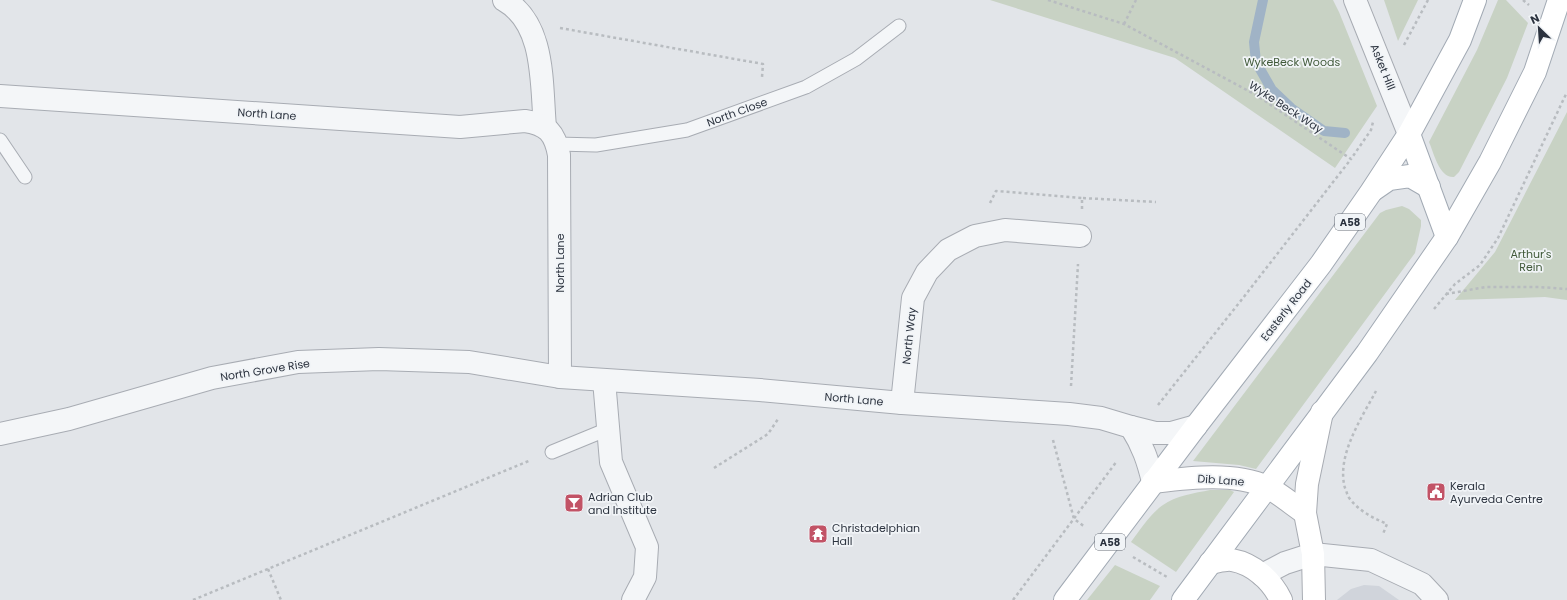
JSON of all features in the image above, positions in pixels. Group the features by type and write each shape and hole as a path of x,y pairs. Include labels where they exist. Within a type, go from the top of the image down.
{"main road":[{"name":"Easterly Road","path":"1065,600 1153,482 1321,264 1371,192 1409,134 1460,40 1475,0"},
{"path":"1186,596 1367,353 1447,237 1490,162 1536,72 1559,0"},
{"path":"1409,134 1447,237"},
{"path":"1371,192 1389,179 1410,176 1429,187"},
{"path":"1314,600 1313,554 1305,513 1307,484 1322,412"},
{"name":"Dib Lane","path":"1153,482 1209,477 1242,480 1267,487 1305,513"},
{"path":"1210,563 1231,560 1252,567 1276,590 1281,600"}],"street":[{"path":"504,0 511,4 527,22 538,49 551,136"},
{"name":"Asket Hill","path":"1355,0 1409,134"},
{"name":"North Lane","path":"0,96 460,127 525,121 535,122 551,136 559,155 560,377 1069,414 1101,418 1155,432 1171,433 1196,426"},
{"name":"North Way","path":"902,403 913,298 927,272 948,250 975,236 1005,230 1080,236"},
{"name":"North Grove Rise","path":"0,434 69,419 212,378 298,362 379,359 469,362 560,377"},
{"path":"604,380 611,462 647,547 645,577 633,600"},
{"path":"1131,427 1143,446 1153,482"},
{"path":"1262,575 1285,563 1313,554 1371,560 1422,584 1438,600"}],"lane":[{"name":"North Close","path":"551,136 596,145 687,130 806,87 856,59 899,26"},
{"path":"0,140 25,177"},
{"path":"552,452 608,429"}],"path":[{"name":"Wyke Beck Way","path":"1048,0 1124,24 1256,95 1351,159"},
{"path":"1124,24 1136,0"},
{"path":"1387,77 1428,0"},
{"path":"527,22 763,64 760,104"},
{"path":"1433,310 1455,284 1480,264 1498,238 1567,92"},
{"path":"1154,410 1351,159 1371,130 1373,118"},
{"path":"1069,414 1082,198 1156,202"},
{"path":"1404,300 1486,287 1539,287 1567,290"},
{"path":"1371,560 1387,524 1359,509 1348,498 1343,480 1344,462 1352,435 1376,390"},
{"path":"714,468 768,434 795,393"},
{"path":"1052,440 1074,519 1186,596"},
{"path":"193,600 552,452"},
{"path":"1013,600 1121,455"},
{"path":"268,569 281,600"}],"shaded area":[{"path":"1364,585 1379,586 1399,600 1337,600 1351,589"}],"green space":[{"name":"WykeBeck Woods","path":"990,0 1333,0 1377,106 1335,168 1175,58"},
{"path":"1384,0 1418,0 1398,41"},
{"path":"1498,0 1506,0 1528,23 1507,78 1459,172 1454,177 1449,176 1444,174 1438,164 1429,142 1477,50"},
{"name":"Arthur's Rein","path":"1567,112 1567,300 1545,297 1455,300 1495,252"},
{"path":"1402,206 1409,209 1421,220 1415,253 1256,469 1239,465 1193,461 1380,213"},
{"path":"1210,490 1230,490 1234,492 1176,572 1131,542 1150,517 1163,505 1179,497"},
{"path":"1115,565 1160,586 1150,600 1087,600"}],"waterway":[{"path":"1263,0 1254,42 1256,62 1272,90 1291,108 1324,131 1345,133"}],"place":[{"name":"Kerala Ayurveda Centre","path":"1436,492"},
{"name":"Adrian Club and Institute","path":"574,503"},
{"name":"Christadelphian Hall","path":"818,534"}]}
